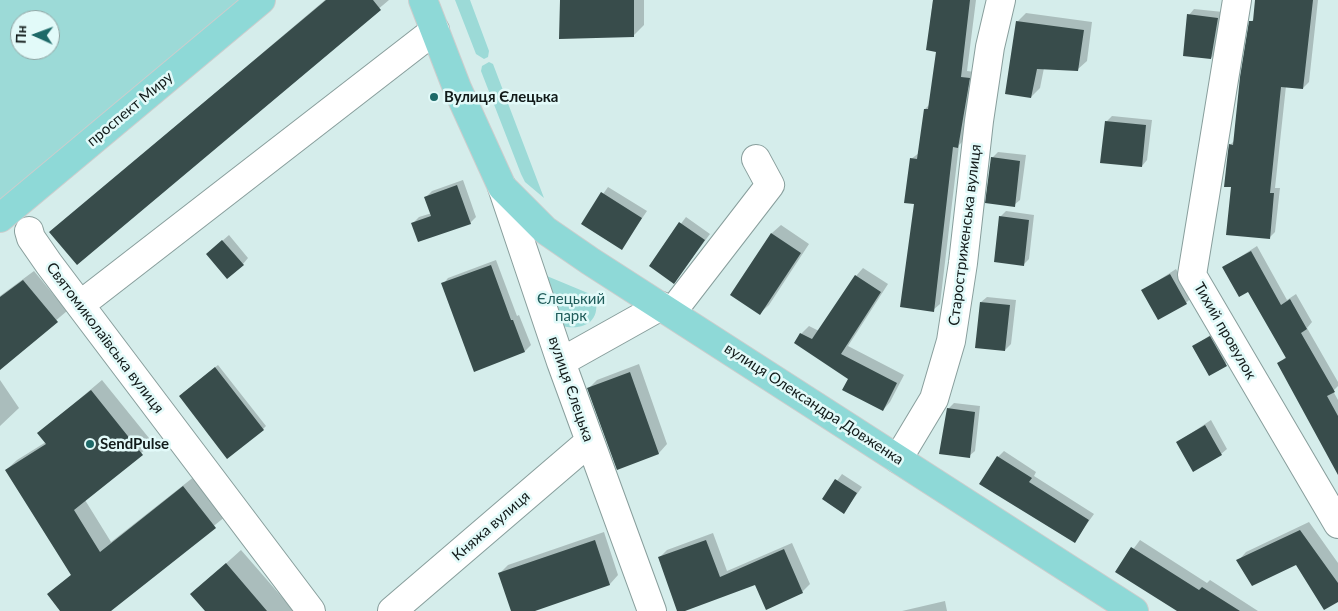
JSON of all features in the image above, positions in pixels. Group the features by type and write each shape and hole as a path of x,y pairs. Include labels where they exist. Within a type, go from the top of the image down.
{"main road":[{"name":"проспект Миру","path":"0,218 261,0"},
{"name":"вулиця Єлецька","path":"424,0 457,88 502,188"},
{"name":"вулиця Олександра Довженка","path":"502,188 546,230 1134,611"}],"street":[{"name":"Старостриженська вулиця","path":"898,459 934,399 951,341 963,263 979,121 990,47 1001,0"},
{"name":"Тихий провулок","path":"1238,0 1192,275 1338,524"},
{"path":"80,305 435,30"},
{"path":"560,362 667,309 770,186 756,159"},
{"name":"вулиця Єлецька","path":"502,188 560,362 652,611"},
{"name":"Святомиколаївська вулиця","path":"29,231 31,238 80,305 311,611"},
{"name":"Княжа вулиця","path":"392,611 589,442"}],"green space":[{"path":"0,0 243,0 0,203"},
{"path":"455,0 470,0 489,51 488,57 484,59 476,54"},
{"path":"489,62 493,64 544,198 525,182 521,174 481,71 482,66"},
{"name":"Єлецький парк","path":"542,274 595,296 596,313 593,319 582,326 567,327 558,325"}],"building":[{"path":"326,0 373,0 381,10 77,265 49,232"},
{"path":"560,0 634,0 634,37 559,39"},
{"path":"933,0 970,0 961,77 970,78 958,148 953,147 934,312 900,307 914,204 904,203 910,158 917,159 924,109 928,109 936,52 926,50"},
{"path":"1255,0 1313,0 1303,89 1281,87 1270,193 1274,193 1270,239 1226,235 1231,187 1224,187 1228,151 1229,144 1233,145 1240,77 1249,21 1253,21"},
{"path":"1187,14 1218,18 1211,59 1183,56"},
{"path":"1016,21 1084,30 1078,71 1037,69 1031,98 1005,94"},
{"path":"1105,121 1146,125 1142,167 1100,163"},
{"path":"991,157 1020,161 1015,207 985,203"},
{"path":"457,185 471,224 418,242 411,223 431,216 424,197"},
{"path":"601,192 642,218 622,250 581,224"},
{"path":"999,216 1029,220 1024,266 994,262"},
{"path":"679,222 705,240 674,284 649,266"},
{"path":"771,233 801,253 760,315 730,295"},
{"path":"222,240 244,265 227,279 206,254"},
{"path":"1251,251 1281,305 1290,299 1307,329 1301,333 1335,392 1327,396 1338,416 1338,475 1277,363 1286,358 1248,292 1239,297 1222,267"},
{"path":"491,265 525,352 474,372 441,283"},
{"path":"1170,274 1187,304 1158,320 1141,290"},
{"path":"855,275 881,292 841,354 897,383 883,411 842,390 848,379 794,343 800,333 812,339"},
{"path":"23,280 58,322 0,370 0,297"},
{"path":"980,302 1010,305 1005,351 975,348"},
{"path":"1210,336 1227,366 1209,376 1192,346"},
{"path":"215,367 264,430 227,459 179,396"},
{"path":"630,372 659,454 617,470 587,388"},
{"path":"91,390 143,455 74,510 100,552 183,486 216,528 111,611 60,611 47,594 71,575 5,470 46,444 37,433"},
{"path":"947,408 975,412 970,458 939,454"},
{"path":"1205,425 1222,455 1193,472 1176,442"},
{"path":"997,456 1032,478 1029,482 1089,520 1075,543 979,484"},
{"path":"835,479 857,493 844,514 822,499"},
{"path":"1300,530 1338,583 1338,602 1324,610 1296,565 1252,586 1236,560"},
{"path":"595,540 610,585 535,611 511,611 498,573"},
{"path":"706,540 720,577 784,549 803,593 766,610 755,585 685,611 677,611 658,557"},
{"path":"1131,547 1199,590 1202,587 1240,611 1177,611 1115,572"},
{"path":"226,563 267,611 205,611 190,594"}],"place":[{"name":"Вулиця Єлецька","path":"434,97"},
{"name":"SendPulse","path":"90,444"}]}
